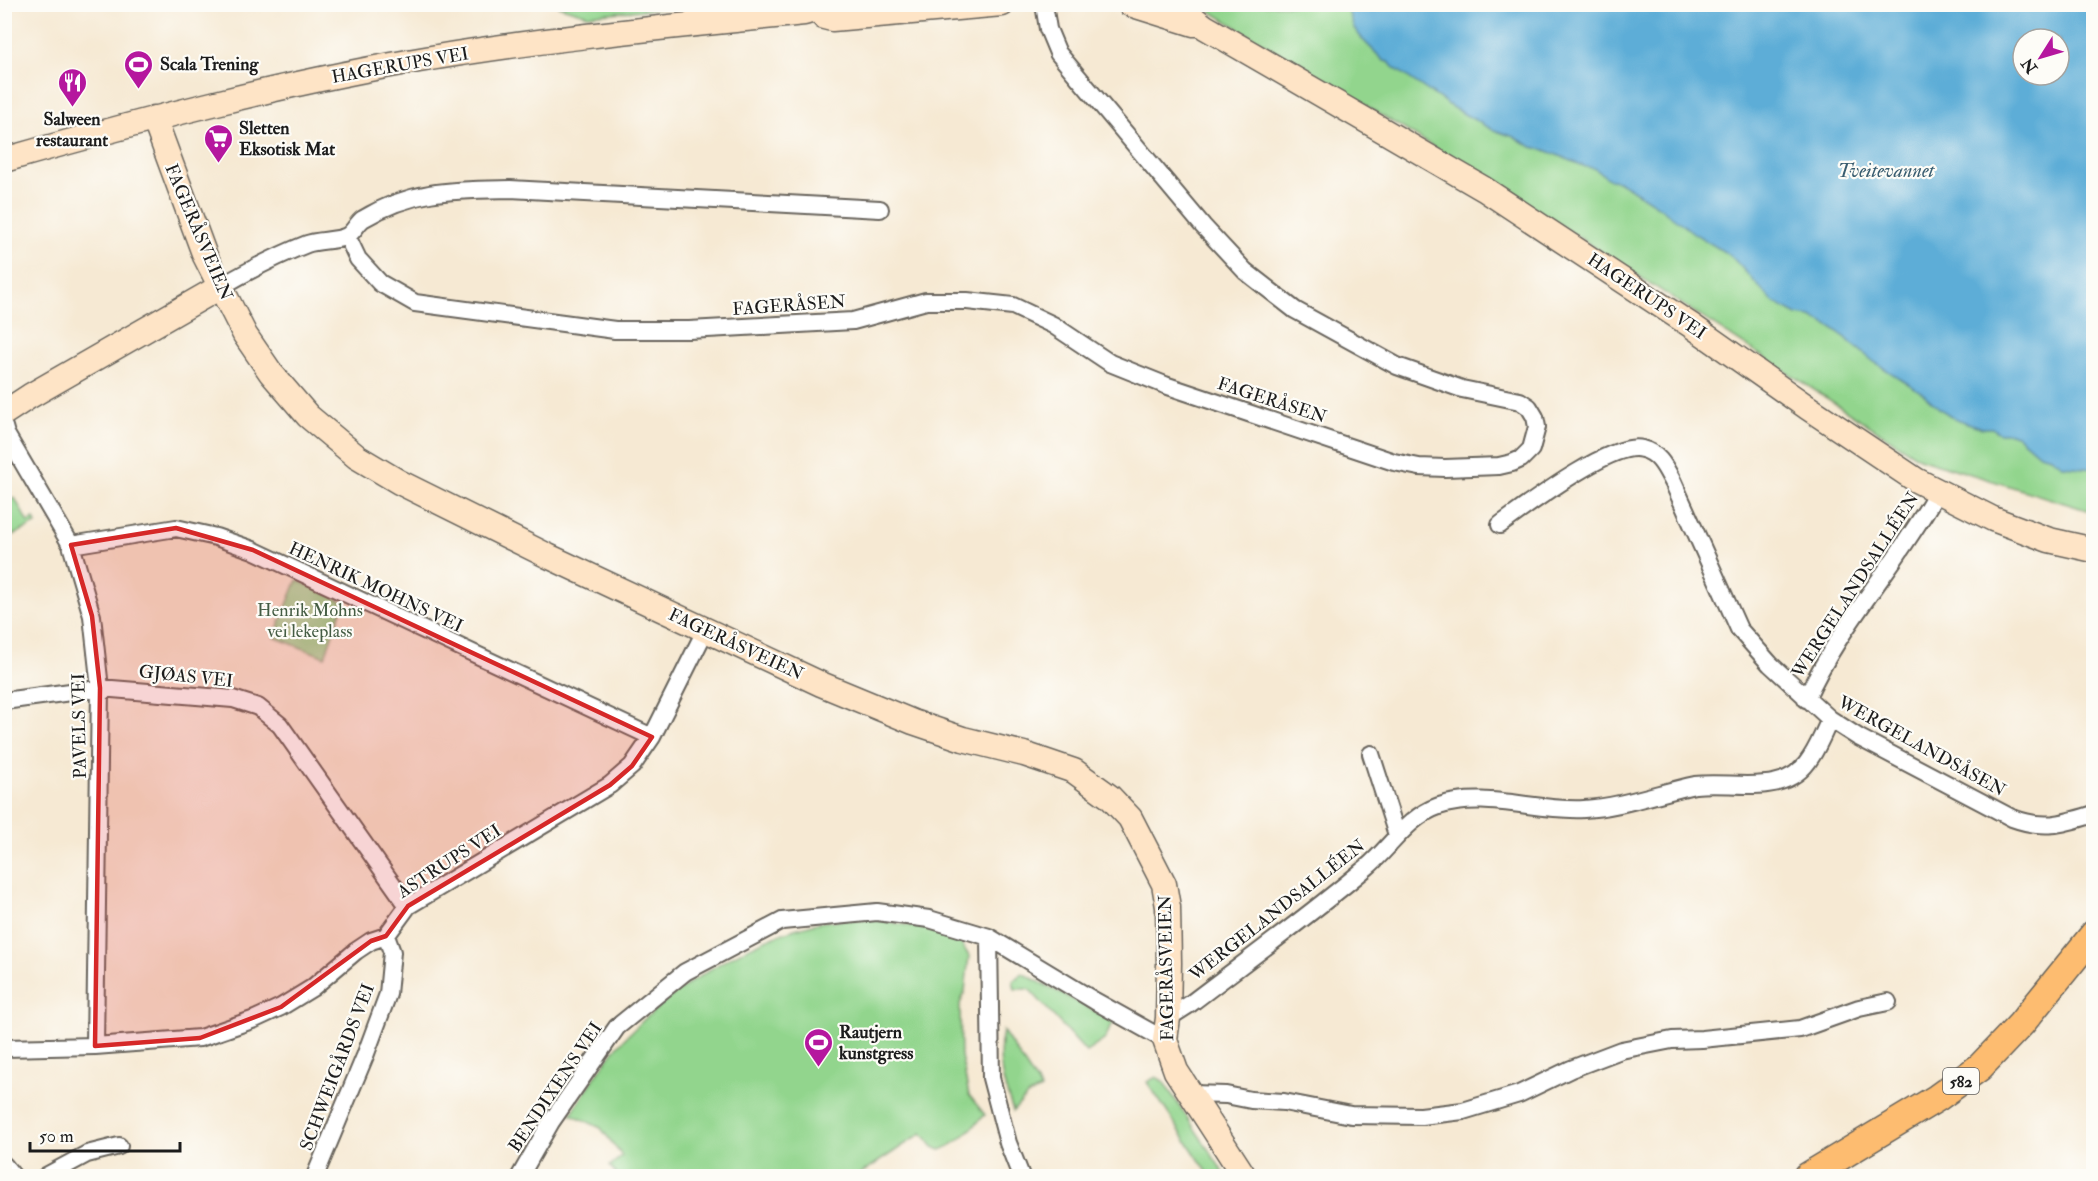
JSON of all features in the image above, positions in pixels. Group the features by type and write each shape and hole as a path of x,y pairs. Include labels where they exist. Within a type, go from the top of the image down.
{"main road":[{"name":"HAGERUPS VEI","path":"4,160 154,118 431,58 506,47 804,14 827,6 844,4"},
{"name":"HAGERUPS VEI","path":"804,14 832,19 1002,4"},
{"name":"HAGERUPS VEI","path":"1130,4 1205,27"},
{"name":"HAGERUPS VEI","path":"1176,4 1205,27 1484,189 1692,326 1916,480 1994,519 2049,540 2094,550"},
{"name":"FAGERÅSVEIEN","path":"154,118 205,256 245,335 271,373 308,416 357,457 399,482 549,556 821,684 963,740 1024,754 1074,771 1110,796 1130,818 1164,884 1168,908 1167,1029 1176,1071 1244,1176"},
{"path":"4,413 220,287"},
{"name":"582","path":"1808,1176 1937,1098 1980,1067 2020,1024 2090,937"}],"street":[{"name":"FAGERÅSEN","path":"347,236 358,259 380,283 415,303 615,330 689,330 852,321 926,301 968,301 1014,306 1053,325 1110,363 1165,385 1394,462 1419,467 1445,468 1499,466 1521,459 1531,449 1537,427 1535,417 1529,407 1520,401 1461,389 1398,366 1295,310 1245,271 1203,226 1058,54 1048,29 1044,4"},
{"path":"220,287 248,270 309,244 347,236 360,221 382,209 407,199 449,190 510,189 880,209"},
{"name":"PAVELS VEI","path":"4,427 71,545 92,616 100,688 95,1046"},
{"name":"WERGELANDSÅSEN","path":"1500,525 1548,489 1619,450 1643,449 1660,459 1673,482 1739,629 1770,664 1830,719 1858,737 2026,823 2043,826 2061,824 2094,814"},
{"name":"WERGELANDSALLÉEN","path":"1806,699 1826,661 1907,542 1937,492"},
{"name":"HENRIK MOHNS VEI","path":"71,545 176,528 216,537 253,550 652,737"},
{"name":"ASTRUPS VEI","path":"4,1048 95,1046 200,1038 255,1019 281,1007 312,988 356,951 371,941 386,936 408,906 610,785 632,766 652,737 706,629"},
{"name":"GJØAS VEI","path":"4,701 100,688 233,699 258,707 280,725 408,906"},
{"name":"WERGELANDSALLÉEN","path":"1167,1029 1190,1004 1365,868 1397,835 1423,815 1438,807 1490,801 1584,810 1708,783 1771,785 1797,773 1807,764 1830,719"},
{"path":"1371,754 1397,835"},
{"name":"BENDIXENS VEI","path":"519,1176 551,1122 617,1027 685,972 782,921 877,912 929,919 989,937 1095,1001 1167,1029"},
{"name":"SCHWEIGÅRDS VEI","path":"315,1176 388,994 392,952 386,936"},
{"path":"989,937 991,1078 1008,1143 1021,1176"},
{"path":"1192,1094 1226,1095 1251,1100 1284,1102 1351,1115 1421,1116 1463,1111 1519,1094 1571,1069 1621,1050 1672,1040 1800,1029 1859,1008 1888,1002"},
{"path":"46,1176 87,1154 119,1146"},
{"path":"4,1166 13,1176"}],"highlighted area":[{"path":"176,528 253,550 652,737 632,766 610,785 408,906 386,936 371,941 281,1007 200,1038 95,1046 100,688 92,616 71,545"}],"green space":[{"path":"558,4 698,5 588,15 558,6"},
{"name":"Tveitevannet","path":"1200,5 2093,5 2093,512 1919,458 1537,210"},
{"path":"15,498 28,523 34,519 36,524 5,539 5,500"},
{"name":"Henrik Mohns vei lekeplass","path":"297,580 344,602 325,657 274,637"},
{"name":"Rautjern kunstgress","path":"872,919 930,929 961,943 969,956 965,991 960,1004 961,1056 969,1095 985,1115 959,1140 946,1148 940,1150 933,1147 922,1133 857,1176 618,1176 610,1166 622,1156 601,1128 571,1114 604,1064 627,1036 689,983 762,941 820,922"},
{"path":"1022,973 1114,1021 1104,1040 1086,1052 1032,992 1028,989 1015,989 1013,981"},
{"path":"1003,1031 1041,1089 1027,1096 1013,1111 1000,1062"},
{"path":"1156,1077 1163,1081 1226,1176 1210,1176 1147,1082"}],"water":[{"name":"Tveitevannet","path":"1346,5 2093,5 2093,469 2064,466 2051,457 2039,454 2018,436 1999,433 1992,428 1981,428 1954,418 1921,392 1874,362 1833,328 1811,317 1797,315 1773,302 1731,256 1695,234 1658,206 1618,181 1610,180 1594,168 1532,147 1514,137 1491,129 1455,109 1389,62 1384,61 1354,28"}],"place":[{"name":"Scala Trening","path":"139,90"},
{"name":"Salween restaurant","path":"72,108"},
{"name":"Sletten Eksotisk Mat","path":"218,164"},
{"name":"Rautjern kunstgress","path":"818,1068"}]}
